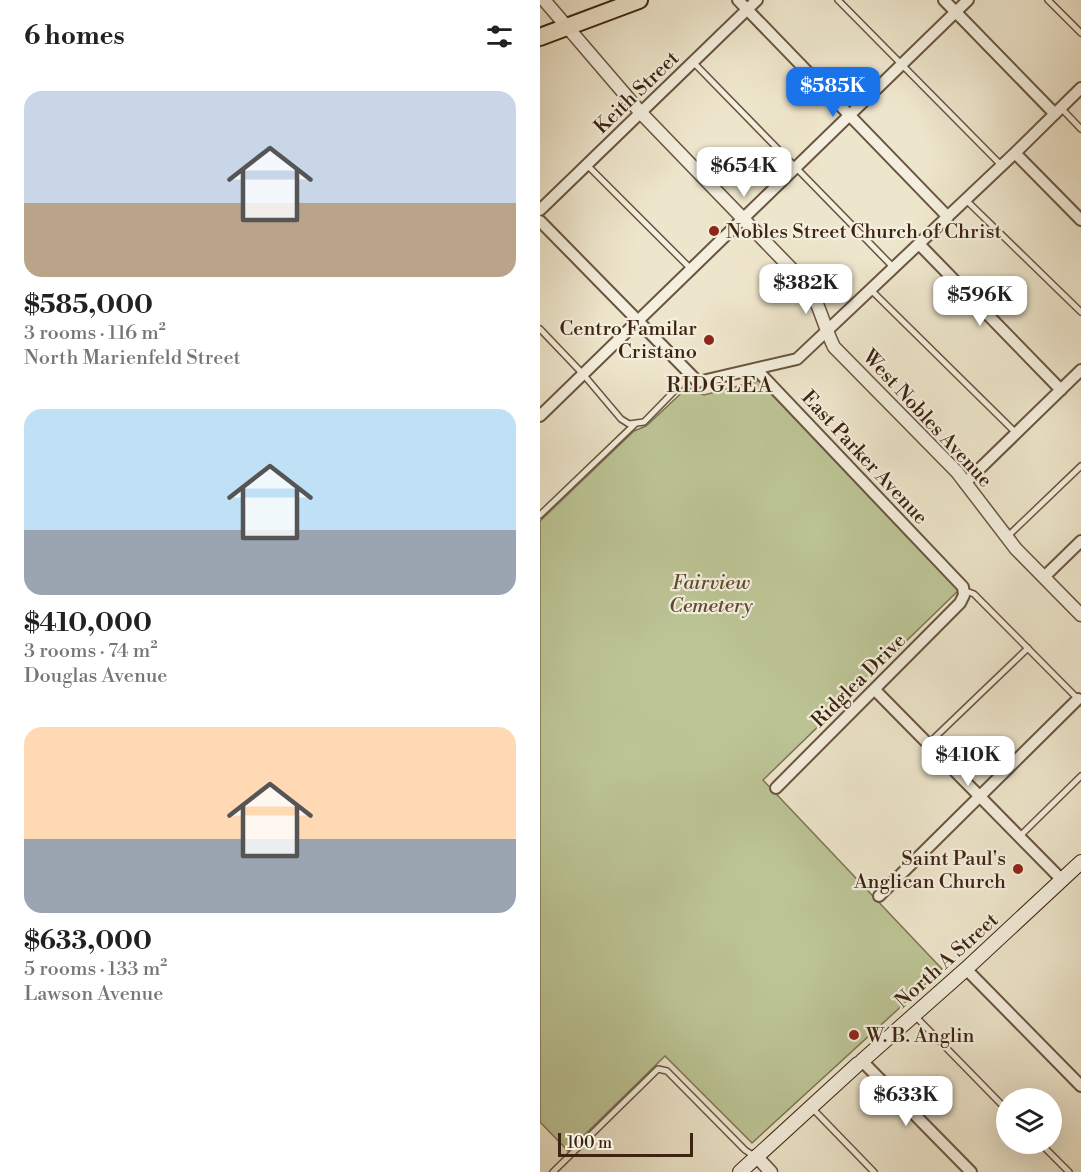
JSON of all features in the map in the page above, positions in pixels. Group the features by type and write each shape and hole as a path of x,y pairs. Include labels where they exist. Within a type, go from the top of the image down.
{"highway":[{"path":"540,37 639,0"}],"main road":[{"name":"North A Street","path":"740,1172 966,969 1081,862"}],"street":[{"path":"738,0 948,217"},
{"name":"Keith Street","path":"540,210 757,0"},
{"path":"944,0 1058,111"},
{"path":"540,416 968,0"},
{"name":"West Nobles Avenue","path":"543,2 641,113 809,287 834,347 965,483 1016,549 1081,615"},
{"path":"540,221 694,379 727,376 797,359 1002,166 1081,87"},
{"path":"1015,153 1081,220"},
{"path":"919,244 1061,390"},
{"name":"East Parker Avenue","path":"756,369 963,586 963,593"},
{"path":"965,483 1081,370"},
{"path":"1044,577 1081,541"},
{"name":"Ridglea Drive","path":"776,788 960,603 963,593"},
{"path":"875,690 1062,880"},
{"path":"879,896 1080,700"},
{"path":"966,969 1081,1086"},
{"path":"860,1063 971,1172"},
{"path":"756,1156 771,1172"}],"lane":[{"path":"838,0 1002,166"},
{"path":"1047,0 1081,33"},
{"path":"693,62 894,268"},
{"path":"1058,111 1081,129"},
{"path":"587,165 691,269"},
{"path":"966,200 1081,312"},
{"path":"871,290 1016,434"},
{"path":"540,329 584,374 621,419 629,424 641,423 694,379"},
{"path":"540,515 635,424"},
{"path":"1007,537 1081,466"},
{"path":"963,593 974,594 1080,700"},
{"path":"928,744 1028,648"},
{"path":"1019,837 1081,776"},
{"path":"914,1015 996,1099"},
{"path":"553,1172 658,1069 667,1071 745,1150 756,1156"},
{"path":"811,1107 874,1172"},
{"path":"1051,1154 1070,1172"}],"green space":[{"name":"Fairview Cemetery","path":"761,380 961,588 763,780 942,969 752,1143 665,1056 568,1151 540,1122 540,521 634,431 646,426 688,387 704,395"}],"place":[{"name":"Nobles Street Church of Christ","path":"714,231"},
{"name":"Centro Familar Cristano","path":"709,340"},
{"name":"Saint Paul's Anglican Church","path":"1018,869"},
{"name":"W. B. Anglin","path":"854,1035"}],"district":[{"name":"RIDGLEA","path":"720,385"}]}
